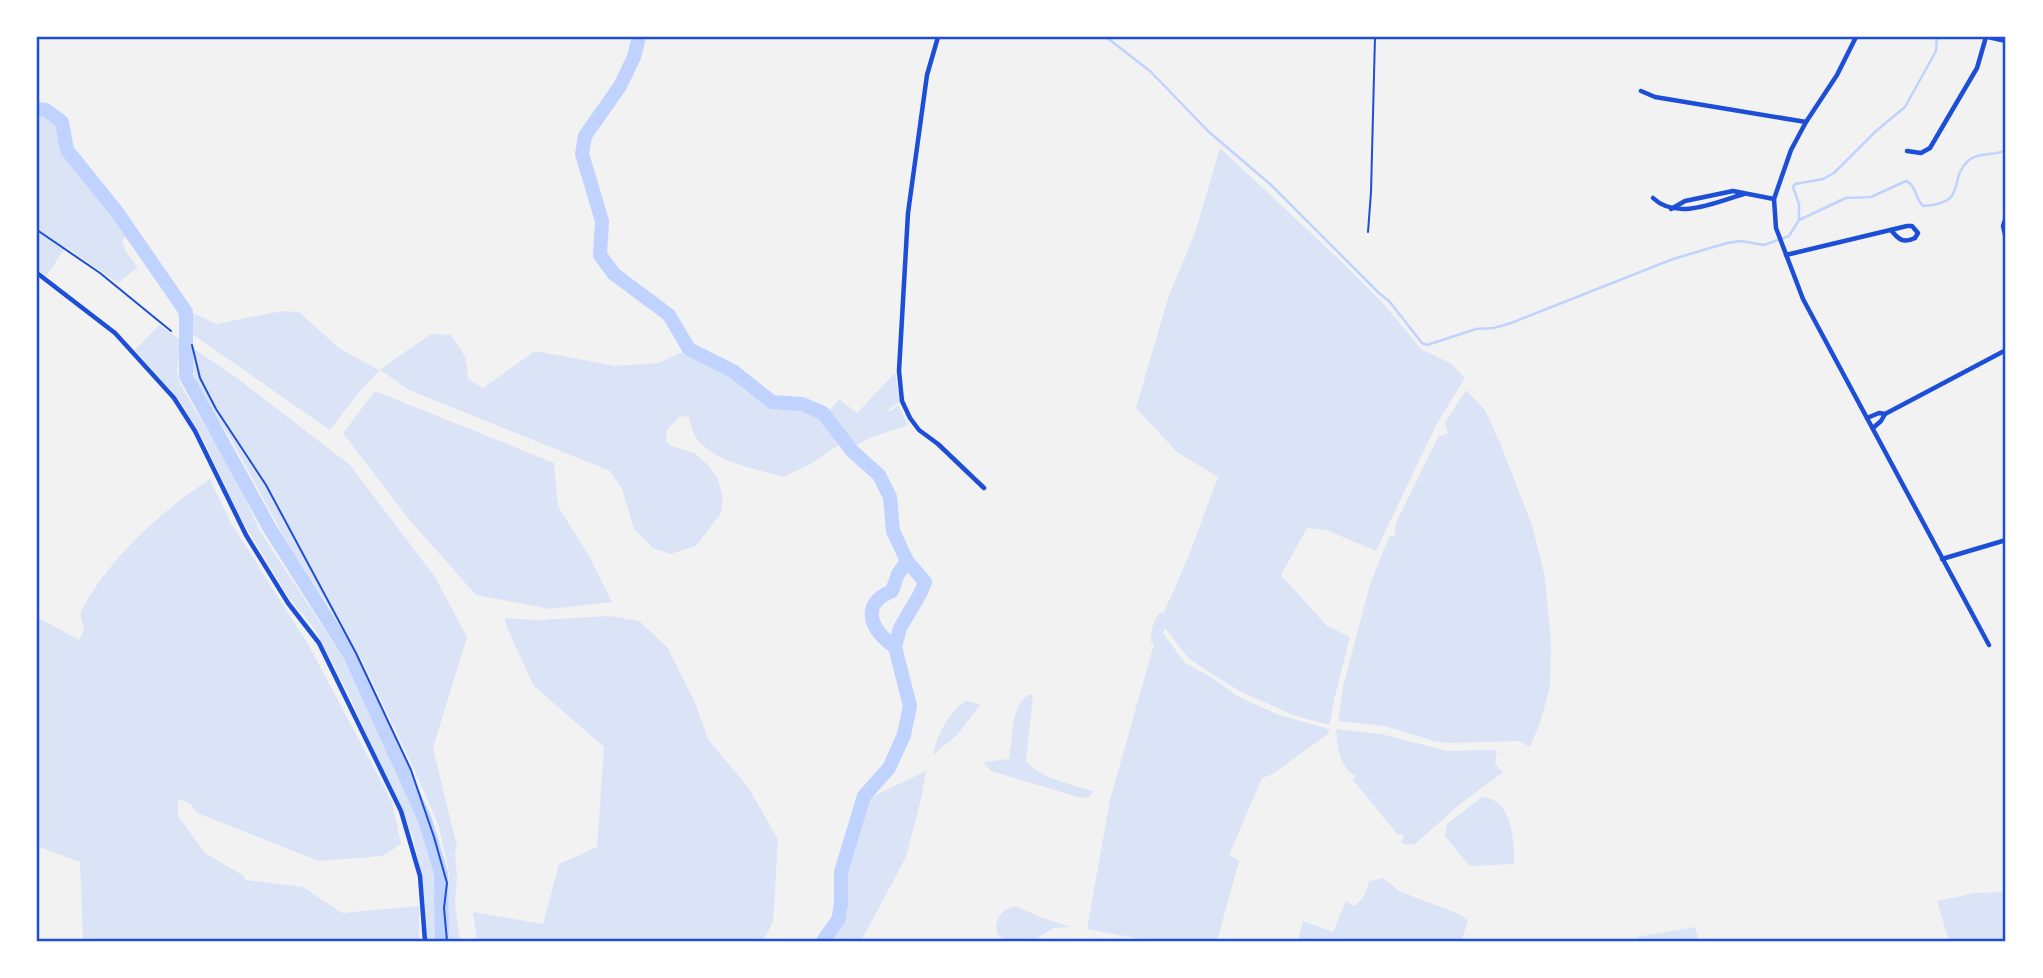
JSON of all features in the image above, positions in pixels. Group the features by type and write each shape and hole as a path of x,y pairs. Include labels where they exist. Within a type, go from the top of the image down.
{"street":[{"path":"938,37 927,75 908,213 900,387 902,401 919,430 938,444 984,488"},
{"path":"1856,37 1837,75 1791,150 1774,199 1775,220 1803,299 1989,645"},
{"path":"1907,151 1921,153 1930,148 1977,68 1987,37 2006,41"},
{"path":"1641,91 1655,97 1806,122"},
{"path":"1671,209 1685,201 1733,191 1774,199"},
{"path":"1653,198 1671,209 1684,210 1745,194"},
{"path":"2006,217 2003,226 2006,239"},
{"path":"1786,255 1891,230 1912,226 1918,233 1915,238 1906,242 1898,239 1891,230"},
{"path":"37,273 115,333 174,398 195,431 246,535 288,603 319,643 401,811 420,876 425,941"},
{"path":"1873,428 1885,414 2006,349"},
{"path":"1867,418 1879,413 1885,414"},
{"path":"1942,559 2006,540"}],"path":[{"path":"1368,232 1375,37"},
{"path":"37,230 100,273 171,331"},
{"path":"192,345 200,378 216,409 266,485 356,653 411,770 447,883 444,908 447,941"}],"shaded area":[{"path":"37,111 45,111 61,123 67,152 128,233 122,241 126,252 138,267 118,283 66,247 46,276 37,270"},
{"path":"1220,148 1382,302 1421,349 1452,364 1465,378 1436,425 1376,551 1326,530 1307,528 1281,575 1327,626 1350,637 1330,725 1296,716 1241,692 1189,659 1165,628 1163,633 1185,663 1211,677 1237,696 1279,715 1329,729 1328,734 1271,775 1262,778 1229,855 1239,861 1217,941 1151,941 1087,929 1110,800 1154,644 1151,642 1153,626 1158,615 1161,612 1163,614 1188,558 1218,477 1177,452 1136,408 1168,298 1195,233"},
{"path":"281,311 299,312 340,349 379,370 431,334 451,335 466,358 468,379 483,388 535,351 616,366 658,363 685,351 713,365 770,404 799,405 822,415 843,442 809,465 783,477 724,459 713,453 696,438 689,417 680,416 667,430 666,441 671,446 694,453 708,465 718,479 723,498 721,513 696,546 670,554 653,548 634,529 622,489 610,471 409,390 380,370 330,430 186,330 190,312 217,324"},
{"path":"159,325 181,340 177,371 180,384 236,478 260,531 345,661 405,783 430,842 437,871 440,941 427,941 422,876 413,838 401,805 315,629 289,598 237,512 204,441 179,400 135,350"},
{"path":"190,346 237,378 350,465 435,577 467,637 433,748 457,847 455,903 460,941 450,941 447,910 449,873 438,824 415,771 360,656 288,544 228,434 205,403 194,374"},
{"path":"895,373 900,401 888,410 890,412 898,405 908,425 870,438 852,448 827,413 839,399 857,413"},
{"path":"1466,390 1485,410 1500,443 1532,525 1545,577 1551,643 1550,687 1530,747 1519,741 1448,743 1385,726 1338,721 1343,687 1370,584 1389,537 1395,535 1395,525 1439,435 1448,433 1445,423"},
{"path":"375,391 554,463 558,506 589,556 612,602 550,609 476,595 407,517 343,433"},
{"path":"210,479 231,523 308,644 392,802 401,844 383,856 319,861 197,813 191,804 178,799 178,816 205,853 244,876 245,880 303,887 342,913 419,906 419,941 83,941 80,862 37,846 37,617 79,640 84,630 80,613 120,555 154,522"},
{"path":"610,616 639,621 667,647 696,705 708,739 750,790 778,840 773,922 763,941 477,941 473,912 543,924 559,864 597,847 604,747 534,686 505,618 539,620"},
{"path":"1028,695 1033,695 1026,761 1048,777 1093,791 1090,797 1081,798 991,771 983,762 1009,759 1015,715"},
{"path":"967,701 980,705 957,735 933,755 945,724 955,709"},
{"path":"1336,729 1381,734 1447,751 1497,750 1495,764 1503,772 1459,805 1415,844 1406,845 1401,842 1404,837 1398,835 1353,780 1356,776 1346,768 1340,756"},
{"path":"926,771 906,857 861,941 827,941 841,917 843,873 865,800"},
{"path":"1482,797 1500,805 1506,813 1512,833 1514,864 1470,866 1445,836 1447,824"},
{"path":"1383,878 1399,891 1461,915 1468,921 1461,941 1298,941 1303,921 1333,932 1346,901 1353,906 1357,904 1364,896 1369,881"},
{"path":"2006,892 2006,941 1949,941 1937,901 1975,893"},
{"path":"1016,906 1071,927 1054,928 1032,941 1007,941 997,934 998,919 1003,912"},
{"path":"1695,927 1699,941 1639,941 1636,937"}],"waterway":[{"path":"639,37 634,57 620,86 585,136 582,154 602,221 600,255 614,274 669,315 689,349 733,371 772,402 802,404 823,413 852,451 879,475 890,497 893,531 907,561 925,582 900,628 895,647 910,706 904,735 889,768 864,796 841,872 838,920 823,941"},
{"path":"1106,37 1150,71 1209,132 1270,184 1389,301 1422,343 1427,345 1476,329 1511,323 1673,259 1727,243 1741,241 1764,245 1789,236 1799,220 1846,198 1871,197 1906,181 1912,185 1923,206 1938,204 1952,196 1962,168 1969,160 2006,150"},
{"path":"1799,220 1799,204 1793,187 1795,184 1823,179 1834,173 1876,131 1905,107 1936,51 1937,37"},
{"path":"37,109 46,110 62,122 67,150 117,212 186,312 186,376 269,527 351,657 425,820 441,873 442,941"},
{"path":"895,647 875,626 872,611 875,603 892,591 898,574 907,561"}]}
